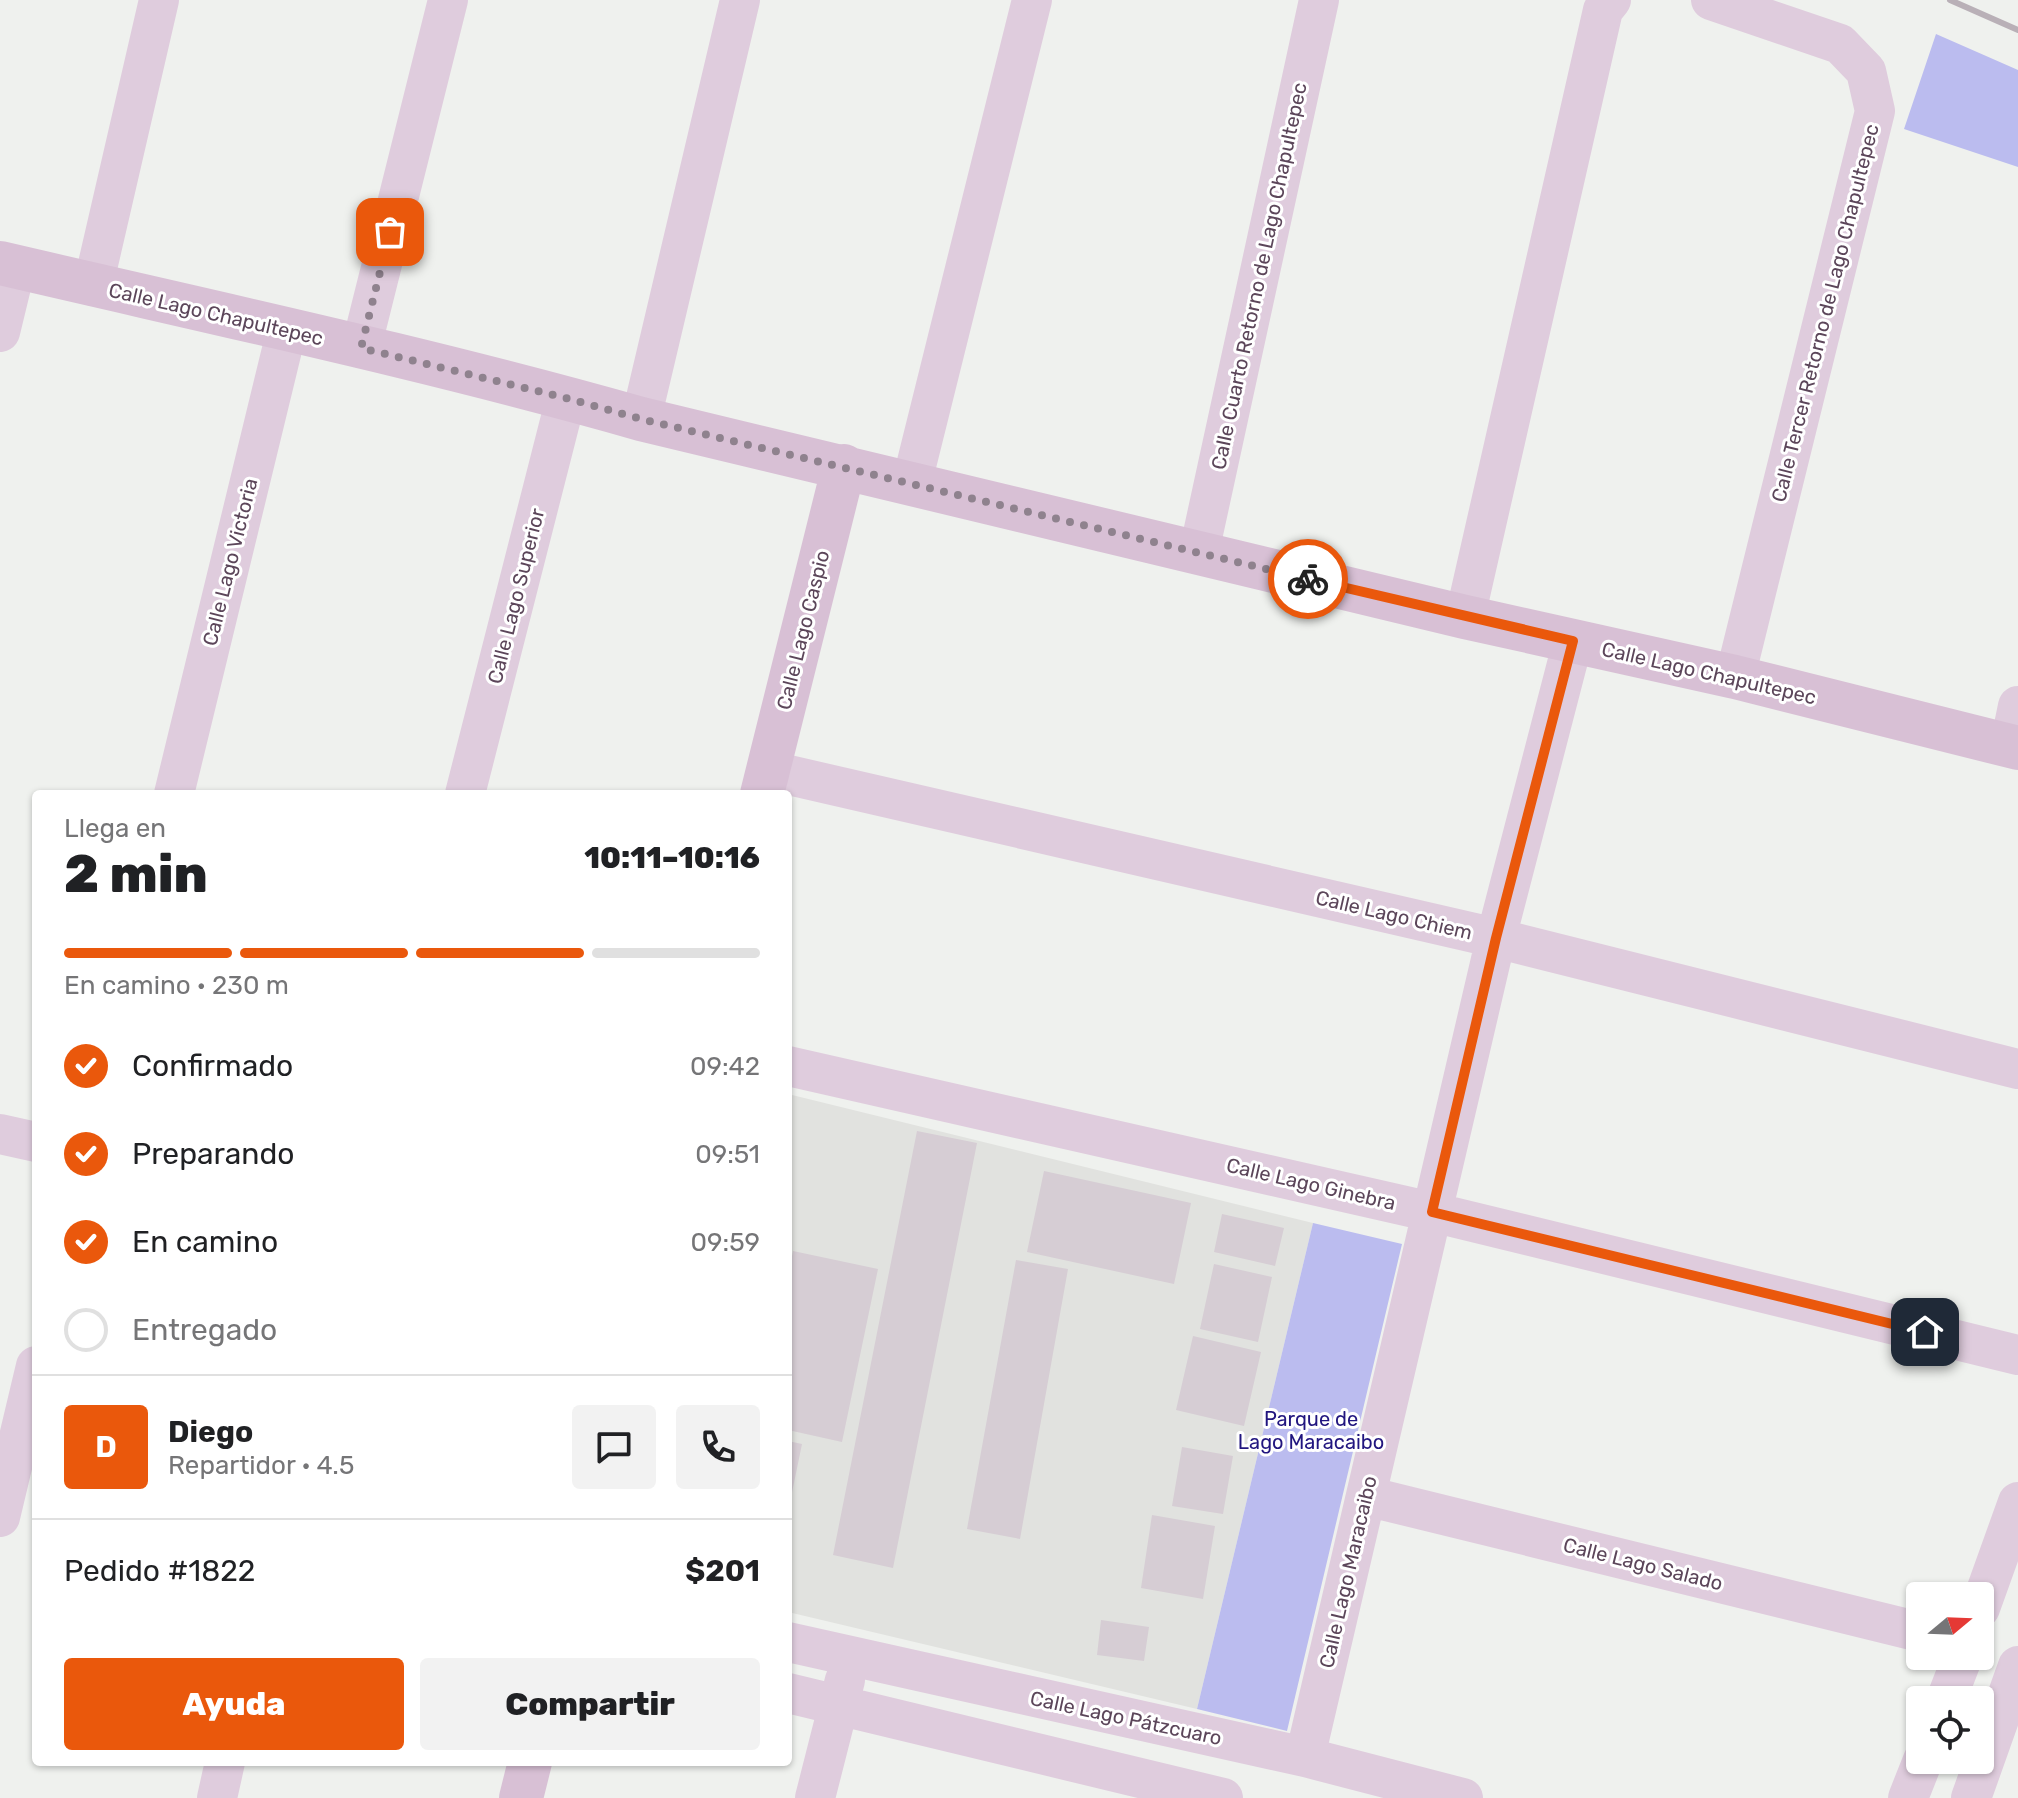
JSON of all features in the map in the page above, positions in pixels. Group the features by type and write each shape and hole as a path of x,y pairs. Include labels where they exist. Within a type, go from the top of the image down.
{"street":[{"path":"93,286 159,0"},
{"path":"361,348 448,0"},
{"path":"641,419 740,0"},
{"path":"912,482 1032,0"},
{"name":"Calle Cuarto Retorno de Lago Chapultepec","path":"1199,552 1319,0"},
{"path":"1465,617 1603,10 1611,0"},
{"name":"Calle Tercer Retorno de Lago Chapultepec","path":"1711,0 1840,44 1866,71 1875,111 1735,677"},
{"path":"0,332 8,264"},
{"name":"Calle Lago Chapultepec","path":"8,264 287,329 641,419 1465,617 1735,677 2015,733"},
{"name":"Calle Lago Victoria","path":"175,790 287,329"},
{"name":"Calle Lago Superior","path":"466,790 566,398"},
{"name":"Calle Lago Caspio","path":"765,782 844,466"},
{"name":"Calle Lago Maracaibo","path":"1305,1757 1496,938 1573,641"},
{"name":"Calle Lago Chiem","path":"765,782 1496,938 2018,1069"},
{"name":"Calle Lago Ginebra","path":"792,1067 1432,1212 2018,1355"},
{"path":"0,1134 32,1141"},
{"path":"0,1517 32,1383"},
{"name":"Calle Lago Salado","path":"1366,1496 1906,1629"},
{"path":"1989,1582 2018,1502"},
{"name":"Calle Lago Pátzcuaro","path":"792,1643 1305,1757 1463,1798"},
{"path":"815,1798 851,1656"},
{"path":"1971,1798 2018,1666"},
{"path":"983,1739 993,1689"},
{"path":"792,1694 983,1739 1108,1784 1223,1798"},
{"path":"217,1798 224,1766"},
{"path":"521,1798 529,1766"},
{"path":"1908,1798 1917,1774"}],"shaded area":[{"path":"792,1095 1313,1223 1197,1709 792,1613"}],"green space":[{"path":"1936,34 2018,70 2018,167 1904,129"},
{"name":"Parque de Lago Maracaibo","path":"1313,1223 1402,1244 1287,1731 1197,1709"}],"building":[{"path":"917,1131 977,1143 893,1568 833,1555"},
{"path":"1044,1171 1191,1203 1174,1284 1027,1252"},
{"path":"1222,1214 1284,1228 1275,1266 1214,1252"},
{"path":"793,1251 878,1269 842,1442 792,1431"},
{"path":"1016,1260 1068,1269 1020,1539 967,1529"},
{"path":"1214,1264 1272,1277 1258,1342 1200,1329"},
{"path":"1193,1336 1261,1352 1244,1426 1176,1410"},
{"path":"792,1442 802,1444 792,1492"},
{"path":"1182,1447 1233,1456 1223,1514 1172,1506"},
{"path":"1152,1515 1215,1526 1203,1599 1141,1588"},
{"path":"1101,1620 1149,1627 1144,1661 1097,1655"}],"railway":[{"path":"1950,0 2018,30"}],"way so far":[{"path":"390,232 361,348 641,419 1308,579"}],"route":[{"path":"1308,579 1573,641 1496,938 1432,1212 1925,1332"}]}
